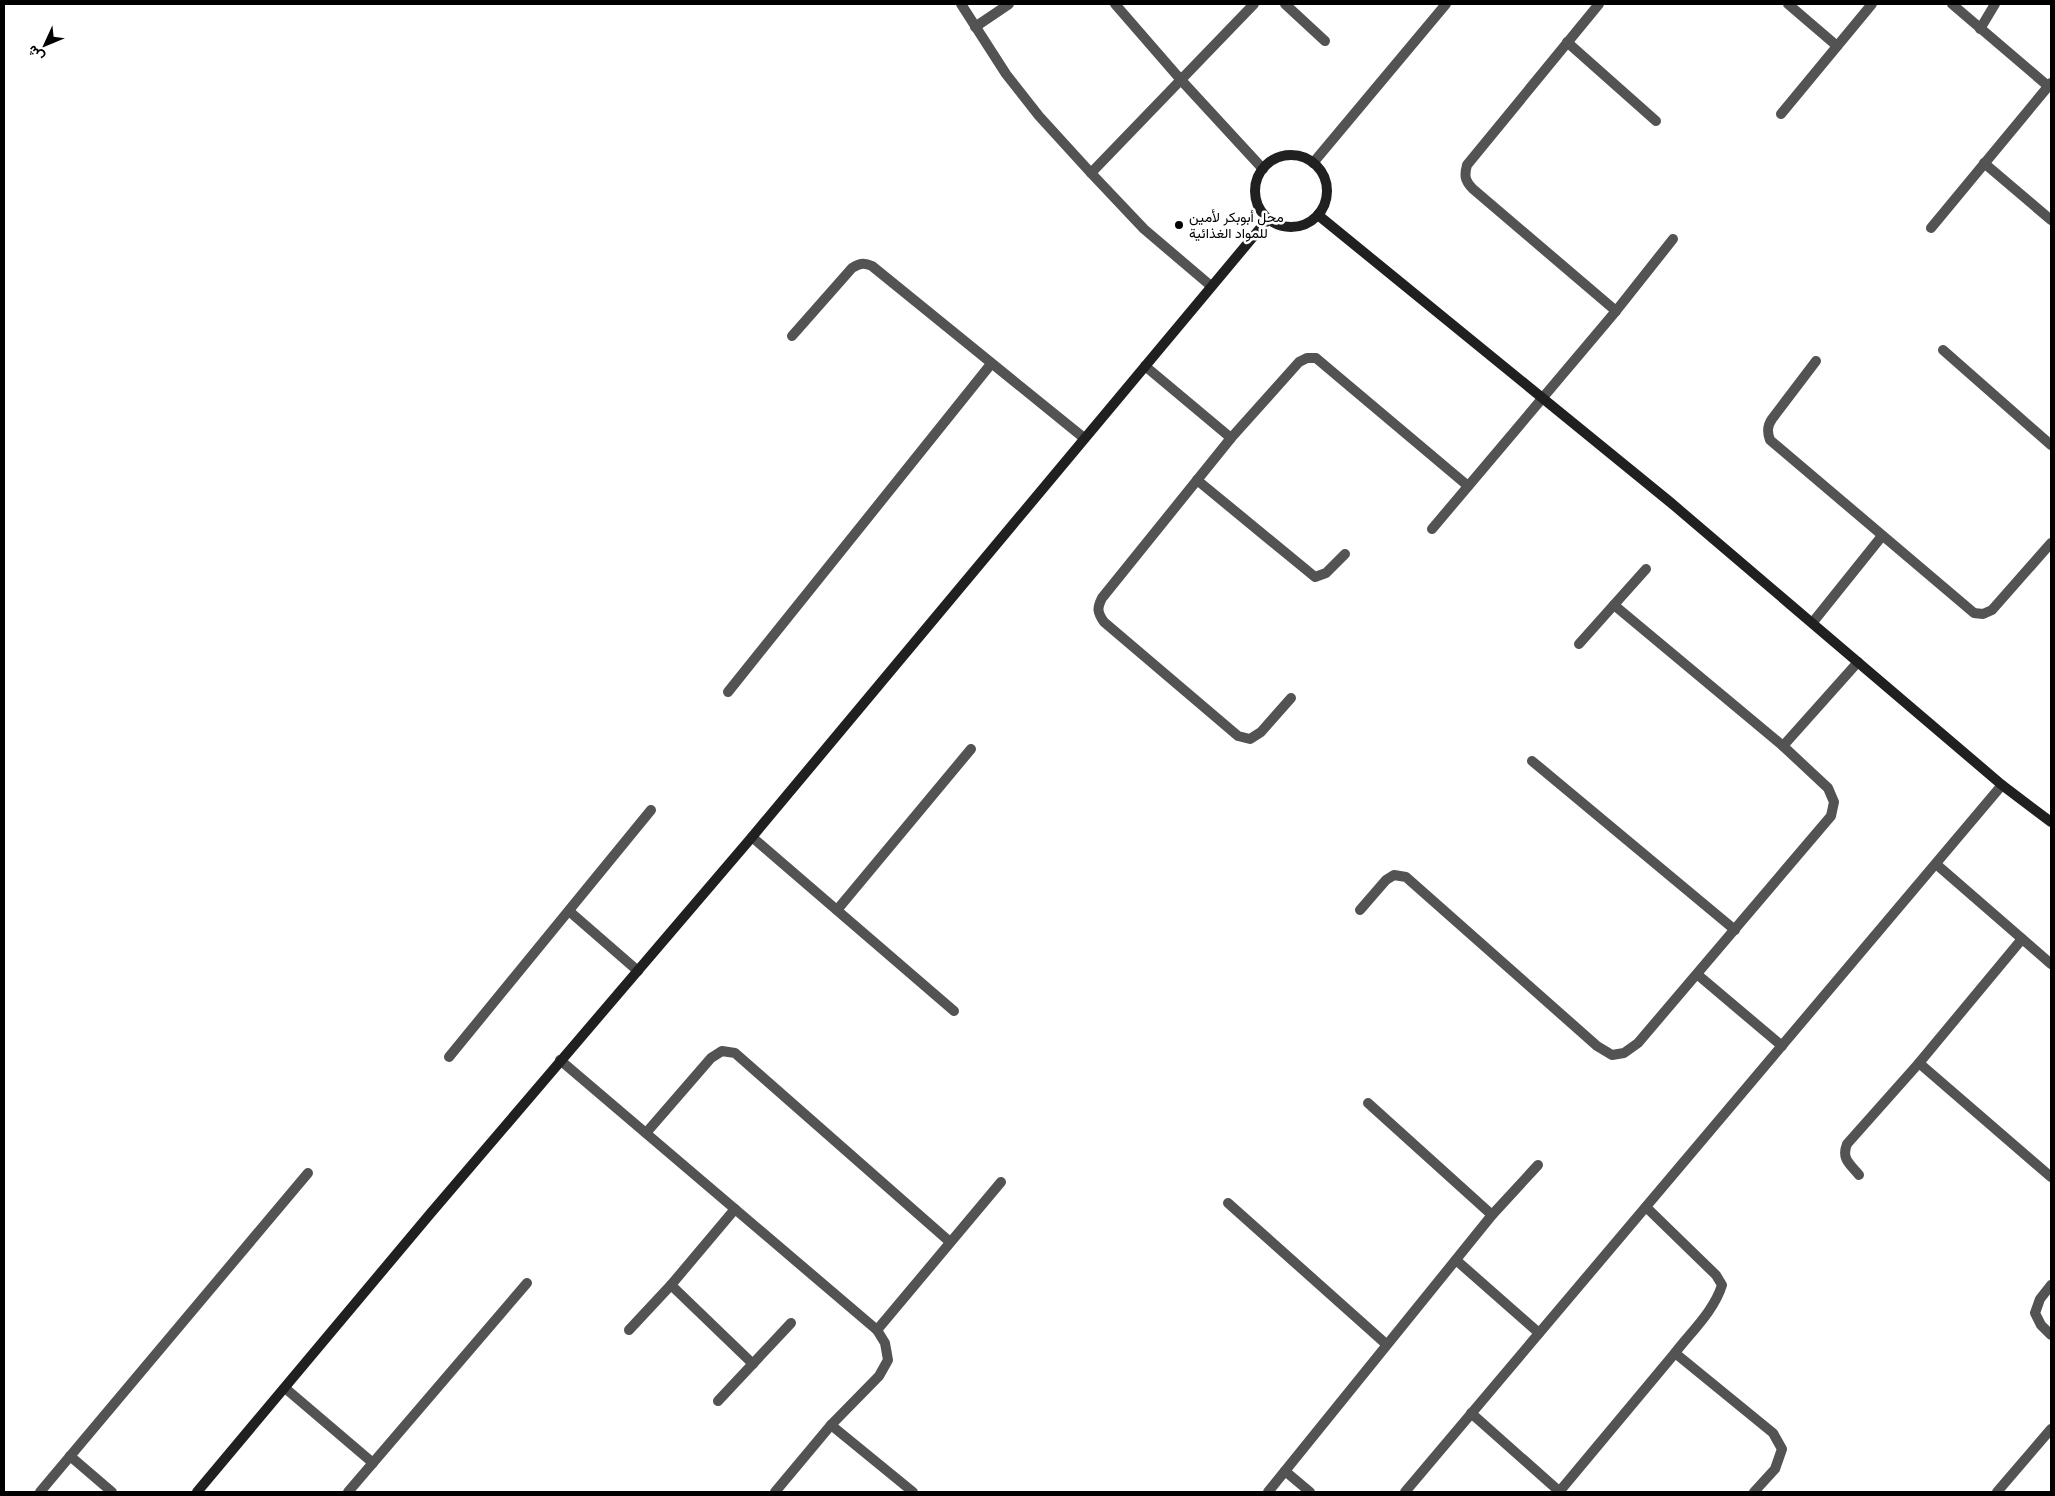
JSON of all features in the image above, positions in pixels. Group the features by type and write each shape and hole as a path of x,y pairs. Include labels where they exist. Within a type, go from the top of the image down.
{"main road":[{"path":"1287,156 1296,156 1313,163 1321,172 1326,188 1324,205 1318,215 1309,222 1299,226 1288,227 1277,224 1268,218 1260,210 1256,200 1257,178 1263,169 1269,162 1287,156"},
{"path":"1318,215 1542,397 1813,622 2002,785 2050,820"},
{"path":"197,1492 560,1060 752,837 1268,218"}],"street":[{"path":"961,4 1006,74 1091,174 1144,228 1211,286"},
{"path":"975,27 1009,4"},
{"path":"1115,4 1181,80 1263,169"},
{"path":"1091,174 1254,4"},
{"path":"1285,4 1326,41"},
{"path":"1313,163 1446,4"},
{"path":"1599,4 1467,165 1464,175 1467,183 1473,189 1616,311"},
{"path":"1788,4 1837,46"},
{"path":"1781,114 1872,4"},
{"path":"1931,228 2050,84 1952,4"},
{"path":"1980,28 1994,4"},
{"path":"1567,42 1656,122"},
{"path":"1984,163 2051,220"},
{"path":"1432,529 1616,311 1673,239"},
{"path":"792,336 852,268 865,263 872,266 1084,438"},
{"path":"1942,350 2051,445"},
{"path":"1292,698 1261,732 1250,739 1238,736 1104,622 1097,608 1102,598 1231,438 1299,362 1307,358 1316,358 1468,486"},
{"path":"1816,362 1768,425 1770,440 1974,613 1983,614 1992,610 2051,543"},
{"path":"728,692 991,364"},
{"path":"1144,366 1231,438"},
{"path":"1197,480 1315,577 1326,573 1344,554"},
{"path":"1813,622 1882,536"},
{"path":"1579,644 1646,569"},
{"path":"1360,910 1386,880 1394,875 1406,877 1590,1039 1612,1055 1624,1053 1638,1043 1698,975 1831,816 1834,802 1828,788 1783,746 1614,605"},
{"path":"1783,746 1858,662"},
{"path":"837,910 970,749"},
{"path":"1532,761 1735,930"},
{"path":"1405,1492 2002,785"},
{"path":"449,1057 651,810"},
{"path":"752,837 954,1011"},
{"path":"1936,864 2051,964"},
{"path":"569,911 638,971"},
{"path":"1859,1175 1846,1159 1844,1152 1847,1144 1919,1063 2022,939"},
{"path":"1698,975 1782,1046"},
{"path":"646,1133 711,1058 722,1051 735,1053 950,1242"},
{"path":"560,1060 877,1330 885,1343 888,1360 880,1376 831,1425 775,1492"},
{"path":"1919,1063 2051,1177"},
{"path":"1368,1103 1492,1215"},
{"path":"1268,1492 1492,1215 1538,1165"},
{"path":"40,1492 308,1173"},
{"path":"877,1330 1001,1182"},
{"path":"1228,1203 1386,1344"},
{"path":"1471,1414 1559,1492 1675,1353 1718,1297 1722,1285 1716,1274 1646,1207"},
{"path":"629,1330 671,1285 735,1209"},
{"path":"1456,1260 1539,1333"},
{"path":"348,1492 528,1283"},
{"path":"671,1285 753,1364"},
{"path":"2051,1286 2040,1299 2035,1313 2041,1325 2051,1335"},
{"path":"718,1401 791,1322"},
{"path":"1675,1353 1772,1433 1782,1450 1775,1469 1754,1492"},
{"path":"284,1388 373,1463"},
{"path":"831,1425 913,1492"},
{"path":"1997,1492 2051,1429"},
{"path":"70,1456 112,1492"},
{"path":"1286,1471 1310,1492"}],"place":[{"name":"محل أبوبكر لأمين للمواد الغذائية","path":"1179,225"}]}
